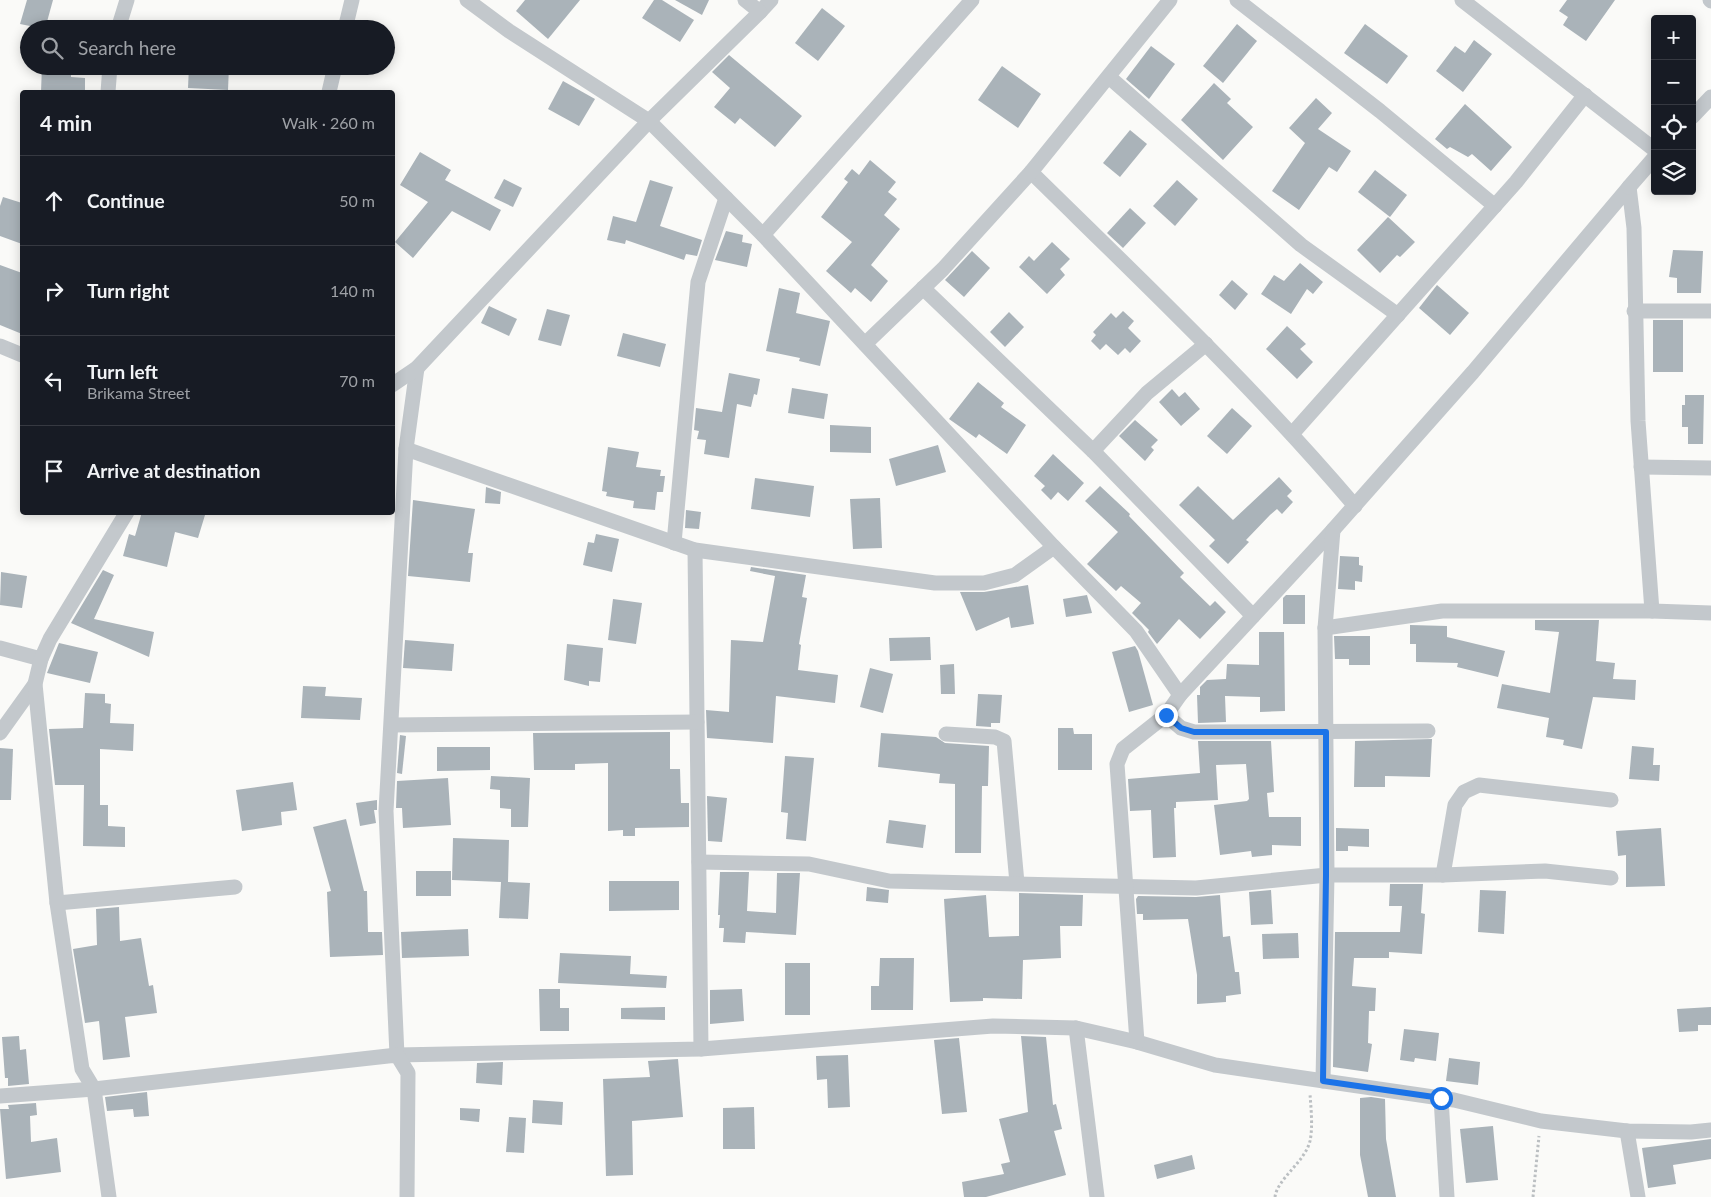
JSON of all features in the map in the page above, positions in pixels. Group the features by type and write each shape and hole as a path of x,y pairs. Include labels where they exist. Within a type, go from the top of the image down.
{"street":[{"path":"121,20 127,0"},
{"path":"347,20 352,0"},
{"path":"467,0 509,31 649,122 763,235 1054,547 1136,631 1180,695"},
{"path":"746,0 760,12"},
{"path":"395,382 417,368 649,122 771,0"},
{"path":"763,235 972,0"},
{"path":"865,344 943,269 1031,172 1170,0"},
{"path":"1237,0 1380,111 1496,206"},
{"path":"1462,0 1651,147"},
{"path":"108,90 109,75"},
{"path":"329,90 333,75"},
{"path":"1109,77 1301,245 1398,315"},
{"path":"1292,434 1496,206 1585,95"},
{"path":"1696,113 1711,97"},
{"path":"1137,1042 1117,764 1123,749 1166,715 1180,695 1355,506 1473,372 1651,162"},
{"path":"1031,172 1206,344 1292,434 1355,506"},
{"path":"1629,187 1634,228 1634,311 1641,467 1652,611"},
{"path":"674,543 698,282 726,198"},
{"path":"923,288 1093,451 1254,616"},
{"path":"1634,311 1711,311"},
{"path":"1093,451 1147,393 1206,344"},
{"path":"0,346 20,354"},
{"path":"407,1197 408,1074 397,1055 386,811 406,449 417,368"},
{"path":"406,449 695,550 935,583 984,583 1015,574 1054,547"},
{"path":"1641,467 1711,468"},
{"path":"109,1197 94,1089 82,1069 57,903 36,684 41,659 50,639 125,515"},
{"path":"1317,1084 1326,875 1325,628 1333,530"},
{"path":"695,550 701,1049"},
{"path":"1325,628 1442,611 1652,611 1711,613"},
{"path":"0,648 41,659"},
{"path":"0,733 36,684"},
{"path":"1166,715 1181,728 1194,732 1428,731"},
{"path":"392,725 697,722"},
{"path":"946,734 994,737 1004,741 1007,750 1017,883"},
{"path":"1443,874 1455,804 1464,792 1478,785 1611,800"},
{"path":"699,862 809,864 888,881 1196,888 1326,875 1443,874 1545,870 1611,878"},
{"path":"57,903 235,888"},
{"path":"0,1096 94,1089 397,1055 701,1049 993,1026 1076,1028 1137,1042 1215,1065 1317,1084 1441,1098 1541,1120 1627,1131 1691,1132 1711,1130"},
{"path":"1076,1028 1097,1197"},
{"path":"1441,1098 1447,1197"},
{"path":"1627,1131 1638,1197"}],"path":[{"path":"1275,1197 1276,1190 1297,1166 1310,1142 1317,1084"},
{"path":"1533,1197 1541,1120"}],"building":[{"path":"27,0 53,0 47,20 21,20"},
{"path":"525,0 580,0 548,39 516,11"},
{"path":"654,0 662,0 694,20 680,42 642,18"},
{"path":"675,0 709,0 702,15"},
{"path":"1567,0 1615,0 1586,41 1563,25 1568,17 1559,11"},
{"path":"822,8 845,26 818,61 795,43"},
{"path":"1237,24 1257,41 1223,83 1203,66"},
{"path":"1365,24 1408,56 1387,84 1344,53"},
{"path":"1474,40 1492,54 1463,92 1436,71 1455,46 1465,53"},
{"path":"1151,46 1175,64 1149,99 1126,79"},
{"path":"729,55 802,116 775,147 740,118 735,124 714,107 730,88 712,72"},
{"path":"1002,66 1041,94 1018,128 978,100"},
{"path":"42,75 71,75 71,77 85,78 85,90 41,90"},
{"path":"189,75 229,75 228,90 188,88"},
{"path":"563,81 595,99 579,126 548,109"},
{"path":"1214,83 1231,99 1227,103 1253,127 1223,160 1181,120"},
{"path":"1316,98 1332,113 1318,129 1351,151 1337,172 1329,167 1299,210 1272,191 1305,143 1289,128"},
{"path":"1465,104 1512,147 1491,171 1472,154 1468,157 1450,147 1447,149 1435,139"},
{"path":"1130,130 1147,144 1120,177 1103,163"},
{"path":"420,152 451,170 445,180 501,210 490,231 452,211 413,258 395,242 428,202 400,185"},
{"path":"870,160 896,182 888,192 897,199 884,215 900,229 871,265 888,281 871,302 855,288 851,293 826,271 852,242 821,217 848,182 844,179 852,169 859,175"},
{"path":"1375,170 1407,195 1390,217 1358,192"},
{"path":"504,179 522,188 513,207 494,198"},
{"path":"650,180 673,187 660,226 702,240 697,256 686,254 684,260 626,240 625,244 607,240 613,216 636,222"},
{"path":"1177,180 1198,199 1175,226 1153,206"},
{"path":"3,197 20,202 20,243 0,236 0,206"},
{"path":"1130,208 1146,223 1123,248 1107,233"},
{"path":"1388,217 1415,242 1400,257 1397,255 1380,273 1357,250"},
{"path":"726,231 743,235 742,242 752,244 747,267 715,260"},
{"path":"1052,242 1070,259 1060,269 1065,275 1047,294 1019,267 1029,256 1034,261"},
{"path":"1673,250 1703,251 1701,293 1677,293 1677,278 1669,277"},
{"path":"972,251 990,268 964,297 945,280"},
{"path":"1300,263 1323,282 1313,294 1307,289 1291,314 1261,294 1274,275 1284,281"},
{"path":"0,265 20,272 20,333 0,325"},
{"path":"1232,280 1248,294 1235,310 1219,295"},
{"path":"1437,285 1469,313 1450,335 1419,308"},
{"path":"779,288 800,293 796,313 830,321 820,366 799,361 800,358 766,351"},
{"path":"489,306 517,319 509,336 481,323"},
{"path":"547,309 570,315 561,346 538,340"},
{"path":"1123,311 1134,321 1128,328 1141,341 1130,353 1125,348 1118,355 1106,344 1100,350 1091,341 1096,335 1093,332 1111,313 1116,318"},
{"path":"1009,312 1024,327 1005,347 990,332"},
{"path":"1653,320 1683,320 1683,372 1653,372"},
{"path":"1287,326 1306,344 1300,349 1313,362 1297,379 1266,349"},
{"path":"623,333 666,344 660,367 617,356"},
{"path":"729,373 760,379 757,395 754,394 751,407 737,404 729,458 704,454 706,440 697,439 699,431 694,430 696,408 722,412"},
{"path":"978,382 1004,403 1001,407 1026,425 1007,454 979,434 976,438 949,419"},
{"path":"792,388 828,394 824,419 788,413"},
{"path":"1172,389 1179,397 1185,392 1200,409 1181,426 1159,402"},
{"path":"1685,395 1704,395 1703,444 1688,444 1688,427 1682,427 1682,405 1685,405"},
{"path":"1232,408 1252,426 1227,454 1207,436"},
{"path":"1135,420 1158,440 1151,447 1154,450 1145,461 1119,436"},
{"path":"830,425 871,427 871,453 830,452"},
{"path":"938,445 946,472 896,486 889,459"},
{"path":"608,447 639,452 636,467 661,470 660,476 665,476 663,492 657,492 655,510 633,508 634,501 606,496 607,492 602,491"},
{"path":"1053,454 1084,483 1068,501 1058,492 1051,500 1041,490 1045,486 1034,476"},
{"path":"1279,477 1292,491 1287,496 1293,502 1282,514 1277,509 1270,515 1246,540 1249,542 1228,564 1209,546 1215,540 1179,505 1198,486 1233,520"},
{"path":"755,478 814,486 810,517 751,509"},
{"path":"1100,486 1130,514 1129,516 1184,573 1180,577 1210,606 1215,601 1226,612 1200,639 1179,619 1157,644 1148,632 1149,630 1132,613 1141,603 1121,586 1116,591 1087,564 1118,532 1085,501"},
{"path":"486,487 501,492 500,504 485,503"},
{"path":"880,498 882,548 853,549 850,499"},
{"path":"413,500 475,509 468,553 473,553 470,582 408,576"},
{"path":"686,510 701,512 699,529 685,528"},
{"path":"141,515 205,515 198,538 175,532 167,567 123,556 129,534 135,536"},
{"path":"596,534 619,539 612,572 583,565 588,542 594,543"},
{"path":"1340,556 1359,557 1359,565 1363,566 1362,582 1355,581 1355,590 1338,589"},
{"path":"751,567 806,575 802,597 807,598 799,644 801,645 798,670 838,675 835,703 776,696 773,743 707,738 706,710 729,712 731,640 763,642 775,576 750,571"},
{"path":"103,570 114,575 94,619 154,632 149,657 71,623"},
{"path":"1,572 27,576 22,608 0,605"},
{"path":"1028,585 1034,624 1011,628 1009,617 976,631 960,592 984,592"},
{"path":"1087,595 1092,613 1066,617 1063,599"},
{"path":"1286,595 1305,595 1305,624 1283,624 1283,598"},
{"path":"613,599 642,603 636,644 608,640"},
{"path":"1535,620 1599,620 1596,661 1615,663 1613,679 1636,680 1635,700 1593,697 1582,749 1563,745 1564,740 1546,737 1549,718 1497,708 1502,684 1550,693 1559,632 1535,630"},
{"path":"1410,625 1447,626 1447,637 1505,651 1498,677 1457,667 1458,663 1416,662 1416,644 1410,644"},
{"path":"1259,632 1284,632 1285,711 1260,712 1260,697 1225,696 1226,722 1198,723 1197,695 1200,695 1200,687 1207,680 1226,679 1227,664 1259,665"},
{"path":"1334,636 1370,636 1370,665 1349,665 1349,659 1335,659"},
{"path":"930,637 931,660 890,661 889,638"},
{"path":"405,640 454,644 452,671 403,668"},
{"path":"59,643 98,652 90,683 47,673"},
{"path":"567,644 603,648 600,682 589,681 589,686 564,680"},
{"path":"1135,646 1153,705 1129,712 1112,652"},
{"path":"954,664 955,694 941,694 940,665"},
{"path":"870,668 893,674 883,713 860,707"},
{"path":"303,686 326,687 325,696 362,698 360,720 301,718"},
{"path":"85,693 105,694 105,703 111,704 110,723 134,724 133,751 100,749 100,805 108,805 108,826 125,827 125,847 83,846 84,785 55,785 49,729 83,728"},
{"path":"978,694 1002,695 1000,723 991,723 991,727 976,726"},
{"path":"1058,728 1073,728 1074,734 1092,734 1092,770 1058,770"},
{"path":"670,732 670,769 680,769 681,803 689,803 689,827 635,828 635,836 623,836 623,830 608,831 608,763 575,764 575,770 534,770 533,733"},
{"path":"881,733 936,737 945,743 989,746 988,786 982,786 981,853 955,853 955,784 939,783 940,774 878,767"},
{"path":"400,735 406,736 402,774 397,773"},
{"path":"1432,739 1430,777 1385,776 1385,787 1354,787 1355,741"},
{"path":"1198,741 1271,741 1274,792 1267,793 1269,817 1301,817 1301,846 1272,845 1272,855 1252,857 1251,851 1220,855 1214,805 1247,801 1249,799 1246,764 1216,765 1218,800 1176,802 1176,808 1174,808 1176,857 1153,858 1151,810 1130,811 1128,779 1200,773"},
{"path":"1632,746 1654,748 1653,765 1660,765 1659,781 1629,779"},
{"path":"437,747 490,747 490,770 437,771"},
{"path":"0,748 13,749 11,800 0,800"},
{"path":"785,756 814,758 806,841 786,839 788,813 781,812"},
{"path":"491,776 530,778 528,827 511,827 511,809 500,808 500,790 490,789"},
{"path":"448,778 451,825 403,828 402,808 396,808 397,781"},
{"path":"293,782 297,810 281,812 282,825 242,831 236,790"},
{"path":"707,796 727,798 722,842 708,841"},
{"path":"377,800 377,810 374,810 376,823 360,826 356,803"},
{"path":"346,819 364,891 367,891 368,932 382,932 383,955 330,957 327,892 331,891 313,827"},
{"path":"889,820 926,825 923,848 886,843"},
{"path":"1336,828 1369,829 1369,847 1348,846 1348,851 1336,851"},
{"path":"1661,828 1665,886 1626,887 1626,855 1618,856 1616,831"},
{"path":"453,838 509,840 508,882 530,883 528,919 499,918 501,882 452,880"},
{"path":"416,871 451,871 451,896 416,896"},
{"path":"720,872 749,872 747,911 776,913 777,873 800,873 796,935 746,932 745,943 723,942 724,928 719,928 720,915 718,915"},
{"path":"609,881 679,881 679,910 609,911"},
{"path":"1390,884 1423,884 1421,913 1425,914 1422,954 1389,952 1389,958 1354,958 1352,986 1376,988 1375,1011 1369,1011 1368,1043 1372,1044 1368,1072 1333,1067 1335,932 1400,932 1402,906 1389,906"},
{"path":"867,887 889,890 888,903 866,901"},
{"path":"1271,890 1273,924 1251,925 1249,892"},
{"path":"1480,890 1506,891 1504,934 1478,932"},
{"path":"1019,893 1083,895 1082,926 1060,926 1061,958 1023,960 1022,999 983,998 983,1001 950,1002 944,899 986,895 989,937 1019,936"},
{"path":"1220,895 1223,937 1230,936 1235,972 1239,972 1241,994 1226,996 1226,1002 1197,1004 1197,975 1188,919 1143,920 1143,914 1137,914 1136,899 1138,896 1196,897"},
{"path":"119,907 120,941 141,938 149,986 153,985 157,1013 125,1017 130,1057 103,1060 99,1021 85,1023 73,949 97,945 96,909"},
{"path":"468,929 469,956 402,958 401,932"},
{"path":"1298,933 1299,958 1263,959 1262,934"},
{"path":"560,953 631,956 630,974 667,976 666,988 558,983"},
{"path":"880,958 914,958 913,1010 871,1010 871,986 879,986"},
{"path":"785,963 810,963 810,1015 785,1015"},
{"path":"539,989 560,989 560,1008 569,1008 569,1031 540,1031"},
{"path":"742,989 744,1021 710,1024 710,990"},
{"path":"665,1007 665,1020 621,1019 621,1008"},
{"path":"1711,1007 1711,1025 1698,1025 1698,1031 1679,1032 1677,1009"},
{"path":"1404,1029 1439,1033 1436,1061 1415,1058 1414,1062 1400,1060"},
{"path":"19,1036 20,1050 26,1049 29,1084 8,1086 8,1078 5,1078 2,1037"},
{"path":"1021,1036 1046,1037 1053,1105 1056,1104 1062,1129 1054,1131 1066,1175 986,1197 964,1197 962,1182 1004,1174 1001,1164 1010,1162 999,1119 1028,1112"},
{"path":"959,1038 967,1112 942,1114 934,1040"},
{"path":"848,1055 850,1107 828,1108 827,1079 817,1080 816,1056"},
{"path":"1449,1058 1480,1062 1478,1085 1446,1081"},
{"path":"678,1059 683,1117 632,1121 633,1175 606,1176 603,1079 650,1077 648,1061"},
{"path":"503,1062 502,1085 476,1083 477,1063"},
{"path":"147,1092 149,1116 134,1117 133,1109 107,1111 105,1097"},
{"path":"1360,1098 1385,1099 1386,1139 1396,1197 1368,1197 1360,1155"},
{"path":"533,1100 563,1102 562,1125 532,1123"},
{"path":"36,1103 37,1115 30,1116 31,1142 57,1138 61,1172 6,1179 0,1109 9,1109 8,1105"},
{"path":"754,1107 755,1149 723,1149 723,1108"},
{"path":"460,1108 480,1109 479,1122 460,1120"},
{"path":"509,1117 526,1118 524,1153 506,1152"},
{"path":"1493,1126 1498,1180 1466,1183 1460,1129"},
{"path":"1711,1139 1711,1159 1673,1165 1676,1184 1648,1188 1642,1148"},
{"path":"1192,1155 1195,1169 1157,1179 1154,1165"}],"route":[{"path":"1166,715 1181,728 1194,732 1326,732 1323,1081 1441,1098"}]}
